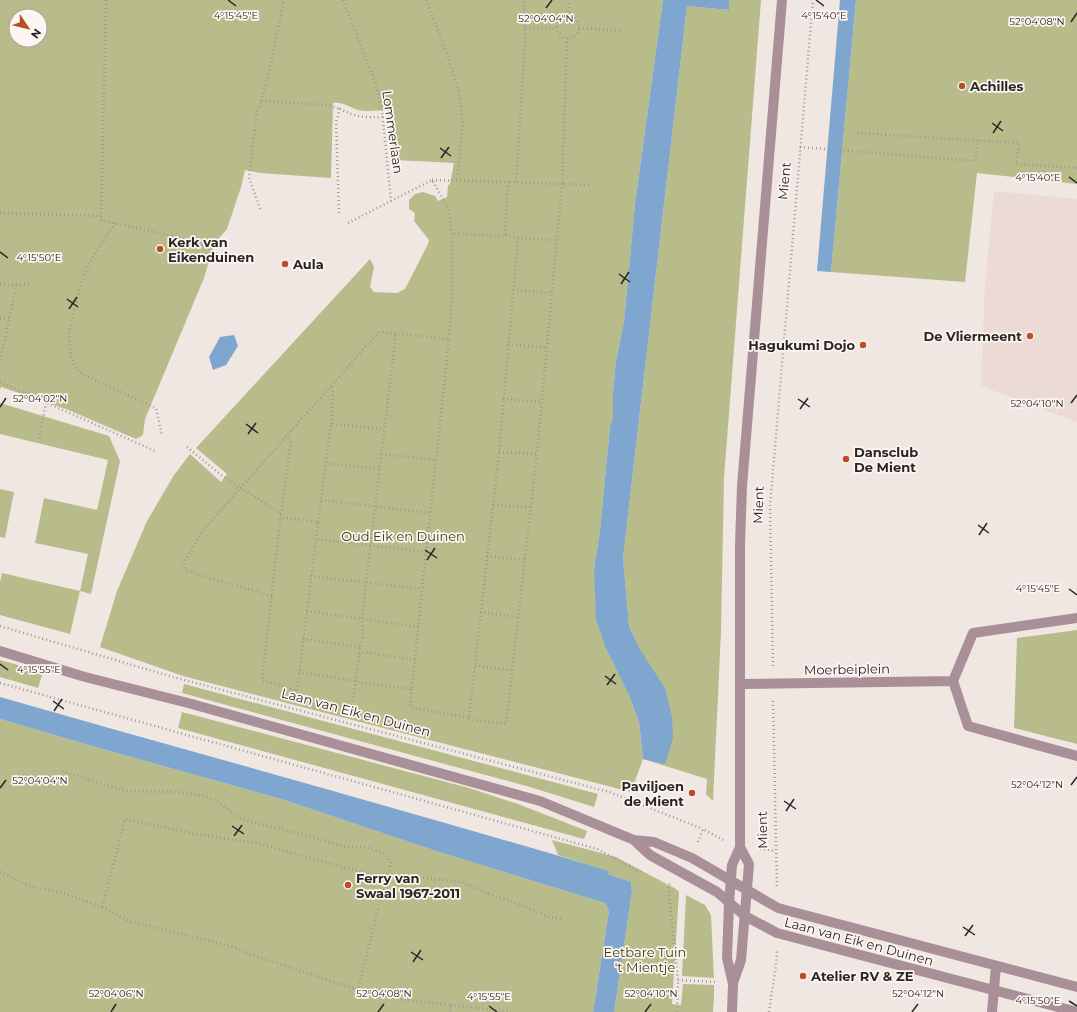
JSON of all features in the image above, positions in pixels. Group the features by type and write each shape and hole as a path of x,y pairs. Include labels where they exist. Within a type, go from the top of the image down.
{"street":[{"name":"Mient","path":"732,1012 733,984 727,958 730,881 732,865 740,846 740,545 742,486 782,0"},
{"path":"1077,618 974,633 953,681 968,726 1077,756"},
{"name":"Laan van Eik en Duinen","path":"0,650 85,677 188,702 540,801 634,840 654,842 692,858 746,891 778,908 1077,987"},
{"name":"Moerbeiplein","path":"741,684 953,681"},
{"name":"Laan van Eik en Duinen","path":"634,840 650,855 717,892 745,916 777,933 1077,1012"},
{"name":"Mient","path":"733,984 741,960 749,864 740,846"},
{"path":"992,1012 996,966"}],"path":[{"path":"106,0 101,220 190,240 204,246 232,263"},
{"path":"260,209 249,177 257,111 269,73 284,0"},
{"name":"Lommerlaan","path":"343,0 375,82 383,117 391,201"},
{"path":"426,0 448,56 458,89 463,124 457,180"},
{"path":"516,182 524,56 524,0"},
{"path":"568,16 569,0"},
{"name":"Mient","path":"778,908 770,506 812,0"},
{"path":"568,16 574,17 578,21 579,31 572,38 562,37 558,33 557,28 557,23 560,19 568,16"},
{"path":"524,28 557,28"},
{"path":"579,28 623,31"},
{"path":"432,180 449,210 452,233 452,295 410,707 473,720 506,724 537,454 562,184 566,38"},
{"path":"261,101 327,105 353,115 368,118 383,117"},
{"path":"339,213 336,122 340,109"},
{"path":"857,133 1019,143 1016,164 1077,168"},
{"path":"800,147 975,161 978,140"},
{"path":"348,223 432,180 592,185"},
{"path":"505,235 508,182"},
{"path":"0,213 101,216"},
{"path":"114,223 88,265 79,291 69,333 71,357 76,369 86,376 156,408 162,435"},
{"path":"452,233 505,235 518,238 557,240"},
{"path":"469,718 493,505 518,238"},
{"path":"0,284 30,284"},
{"path":"0,363 16,285"},
{"path":"513,290 552,293"},
{"path":"0,318 9,319"},
{"path":"272,596 193,573 186,570 184,567 184,562 204,529 377,334 380,332 448,339"},
{"path":"350,717 356,681 358,654 363,633 362,620 366,582 396,334"},
{"path":"508,344 547,348"},
{"path":"0,382 155,451"},
{"path":"287,435 291,442 262,680 297,691 331,424 333,393 331,385"},
{"path":"503,399 542,402"},
{"path":"39,439 46,403"},
{"path":"331,424 384,429"},
{"path":"188,447 221,475 281,516 318,522"},
{"path":"498,452 537,454"},
{"path":"381,454 436,460"},
{"path":"326,463 380,469"},
{"path":"321,500 430,513"},
{"path":"493,505 531,508"},
{"path":"316,539 426,552"},
{"path":"487,556 525,560"},
{"path":"311,576 422,589"},
{"path":"307,611 419,627"},
{"path":"480,612 518,617"},
{"name":"Laan van Eik en Duinen","path":"0,626 181,679 609,792 703,829 728,843 740,846"},
{"path":"303,639 360,647"},
{"path":"358,654 364,652 415,660"},
{"path":"474,666 512,670"},
{"path":"299,672 361,683 412,689"},
{"path":"0,683 597,849 646,875"},
{"path":"62,771 125,791 179,792 204,796 220,803 238,817 251,822 346,847 371,848 384,854 391,862 389,874 379,905"},
{"path":"102,908 125,819 195,834 255,843 373,875 389,874 462,882 549,917 561,919"},
{"path":"692,858 703,829"},
{"path":"0,872 30,886 63,893 102,908 129,921 230,946 252,955 358,990 404,1000 512,1012"},
{"path":"677,1012 678,980 668,886 686,874"},
{"path":"358,990 378,909"},
{"path":"769,1012 776,965 777,933"},
{"path":"678,980 716,982"},
{"path":"450,1012 451,1005"}],"shaded area":[{"name":"De Vliermeent","path":"994,191 1077,199 1077,422 981,386 985,286"}],"green space":[{"name":"Oud Eik en Duinen","path":"0,0 663,0 635,204 624,322 616,361 613,392 613,418 610,426 600,531 594,569 629,695 639,722 643,759 631,792 183,676 100,647 117,591 147,521 174,475 190,454 221,482 227,474 196,448 370,259 374,267 370,287 374,292 397,293 405,289 429,240 414,221 415,213 409,209 409,200 415,194 423,192 435,196 438,201 447,197 448,185 450,184 454,163 394,160 391,125 387,110 361,111 343,104 333,103 331,178 260,173 245,170 227,229 214,244 204,278 145,419 143,435 136,439 66,409 1,387 0,390"},
{"path":"729,0 761,0 724,478 721,632 713,801 706,794 707,779 643,759 641,651 629,626 623,558 687,6 729,10"},
{"name":"Achilles","path":"856,0 1077,0 1077,184 977,173 965,282 831,272"},
{"path":"0,403 109,436 120,461 91,594 80,591 88,554 35,543 44,498 97,510 108,460 0,434"},
{"path":"0,489 14,492 5,538 0,537"},
{"path":"2,573 80,591 70,634 0,615 0,582"},
{"path":"1077,630 1077,744 1014,728 1017,638"},
{"path":"0,660 43,672 38,688 0,677"},
{"path":"184,684 598,794 594,807 530,787 182,693"},
{"path":"182,712 469,788 518,804 587,831 584,839 178,728"},
{"path":"0,719 281,799 436,851 605,903 609,911 593,1012 0,1012"},
{"name":"Eetbare Tuin 't Mientje","path":"552,840 616,857 679,892 672,1004 681,1005 683,984 714,985 713,1012 614,1012 632,892 631,882 608,874 608,871 558,855"},
{"path":"686,895 705,905 711,915 714,978 682,976"}],"water":[{"path":"663,0 729,0 729,10 687,6 623,558 629,626 641,651 665,688 672,717 673,738 665,764 643,759 639,722 629,695 605,646 596,619 594,569 600,531 610,426 613,418 613,392 616,361 624,322 635,204"},
{"path":"840,0 856,0 831,272 817,271"},
{"path":"234,335 238,346 226,365 213,370 209,357 220,337"},
{"path":"0,697 533,848 609,871 608,874 631,882 632,892 614,1012 593,1012 609,911 605,903 436,851 281,799 0,719"}],"place":[{"name":"Achilles","path":"962,86"},
{"name":"Kerk van Eikenduinen","path":"160,249"},
{"name":"Aula","path":"285,264"},
{"name":"De Vliermeent","path":"1030,336"},
{"name":"Hagukumi Dojo","path":"863,345"},
{"name":"Dansclub De Mient","path":"846,459"},
{"name":"Paviljoen de Mient","path":"692,793"},
{"name":"Ferry van Swaal 1967-2011","path":"348,885"},
{"name":"Atelier RV & ZE","path":"803,976"}]}
